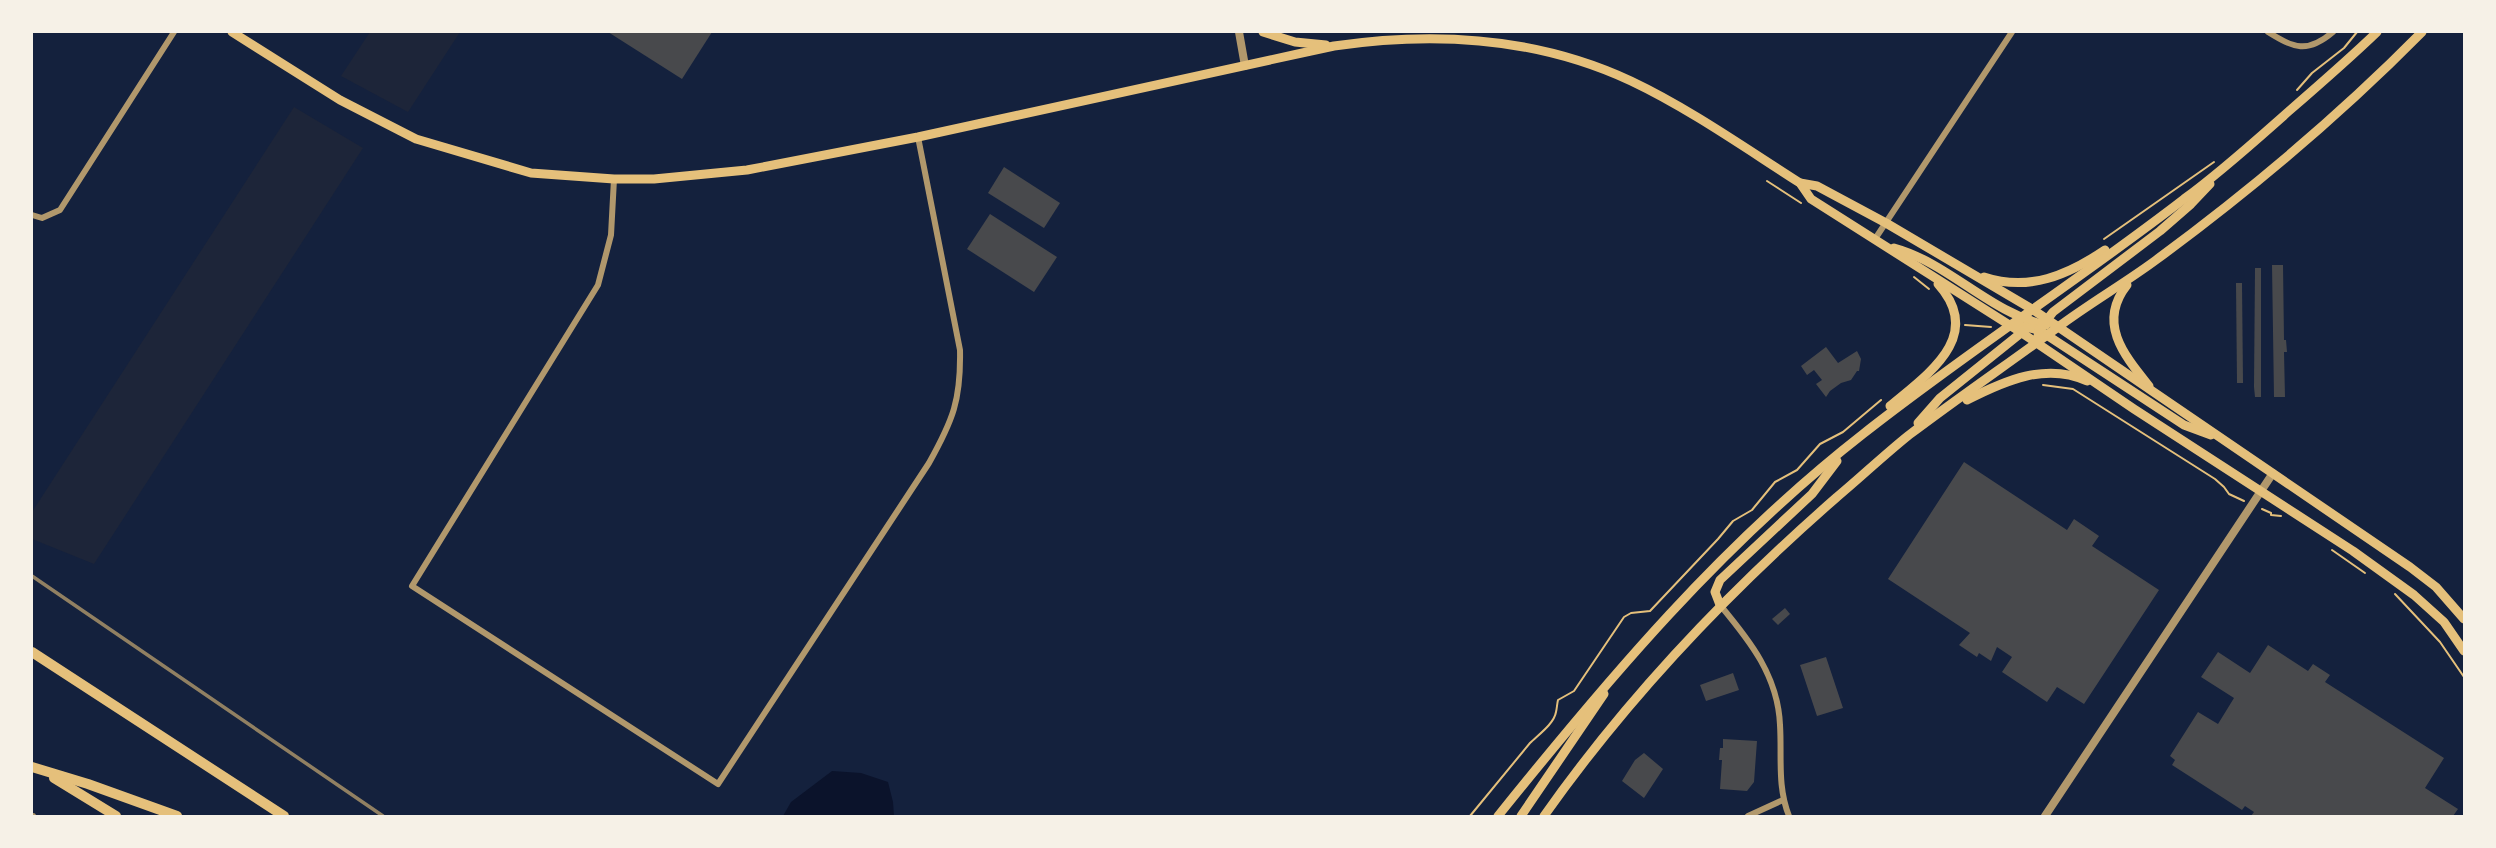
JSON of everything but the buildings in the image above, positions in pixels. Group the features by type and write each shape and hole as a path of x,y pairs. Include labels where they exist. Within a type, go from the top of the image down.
{"highway":[{"path":"32,652 284,817"},
{"path":"35,768 116,817"},
{"path":"35,768 88,784 177,817"}],"main road":[{"path":"232,32 330,94 416,139 531,173 614,179 654,179 747,170 918,137 1334,46 1447,34 1488,40 1537,49 1612,72 1664,98 1800,183 1817,187 1886,223 2032,310 2038,343"},
{"path":"1263,32 1295,42 1334,46"},
{"path":"1498,817 1630,655 1716,566 1776,509 1862,435 2009,324 2149,226 2225,167 2377,32"},
{"path":"2401,53 2416,32"},
{"path":"1800,183 1811,199 2009,324 2059,327 2135,275 2257,182 2344,107 2423,32"},
{"path":"1933,251 1993,280 2021,284 2045,281 2094,258 2225,167"},
{"path":"1906,438 1940,398 2037,327 2178,217 2225,167"},
{"path":"1884,245 1916,256 2037,327 2185,425 2220,437"},
{"path":"1862,435 1873,422 1934,369 1955,337 1956,318 1948,297 1937,283 1909,262"},
{"path":"2135,275 2116,301 2115,326 2124,355 2156,394"},
{"path":"2037,327 2038,343"},
{"path":"2059,327 2334,513 2436,587 2465,620"},
{"path":"2038,343 2134,409 2353,551 2414,595 2444,622 2465,651"},
{"path":"1544,817 1616,722 1720,605 1793,536 1906,438 2038,343"},
{"path":"1936,415 2008,380 2059,373 2081,378 2134,409"},
{"path":"1720,605 1715,592 1720,580 1812,494 1849,446"},
{"path":"1521,817 1630,655"}],"street":[{"path":"32,215 42,218 60,210 174,32"},
{"path":"1238,32 1245,66"},
{"path":"1875,239 2012,32"},
{"path":"2268,32 2288,44 2304,47 2318,43 2333,32"},
{"path":"614,179 611,235 598,285 412,586 718,784 929,463 950,426 956,409 961,372 960,350 918,137"},
{"path":"2045,817 2273,473"},
{"path":"1720,605 1753,645 1774,689 1780,721 1783,800 1789,817"},
{"path":"1748,817 1783,800"}],"path":[{"path":"2291,96 2312,73 2344,48 2357,32"},
{"path":"2098,243 2216,161"},
{"path":"1767,181 1801,203"},
{"path":"1908,273 1933,294"},
{"path":"1960,325 1990,326"},
{"path":"2040,382 2073,389 2094,401 2215,479 2234,496"},
{"path":"2271,513 2286,518"},
{"path":"2326,546 2368,575"},
{"path":"2396,595 2440,642 2465,677"}],"shaded area":[{"path":"370,32 460,32 408,112 341,76"},
{"path":"294,107 363,148 94,564 32,539 32,512"},
{"path":"832,771 861,773 888,782 894,816 783,816 791,802"}],"railway":[{"path":"32,576 383,816"}]}
